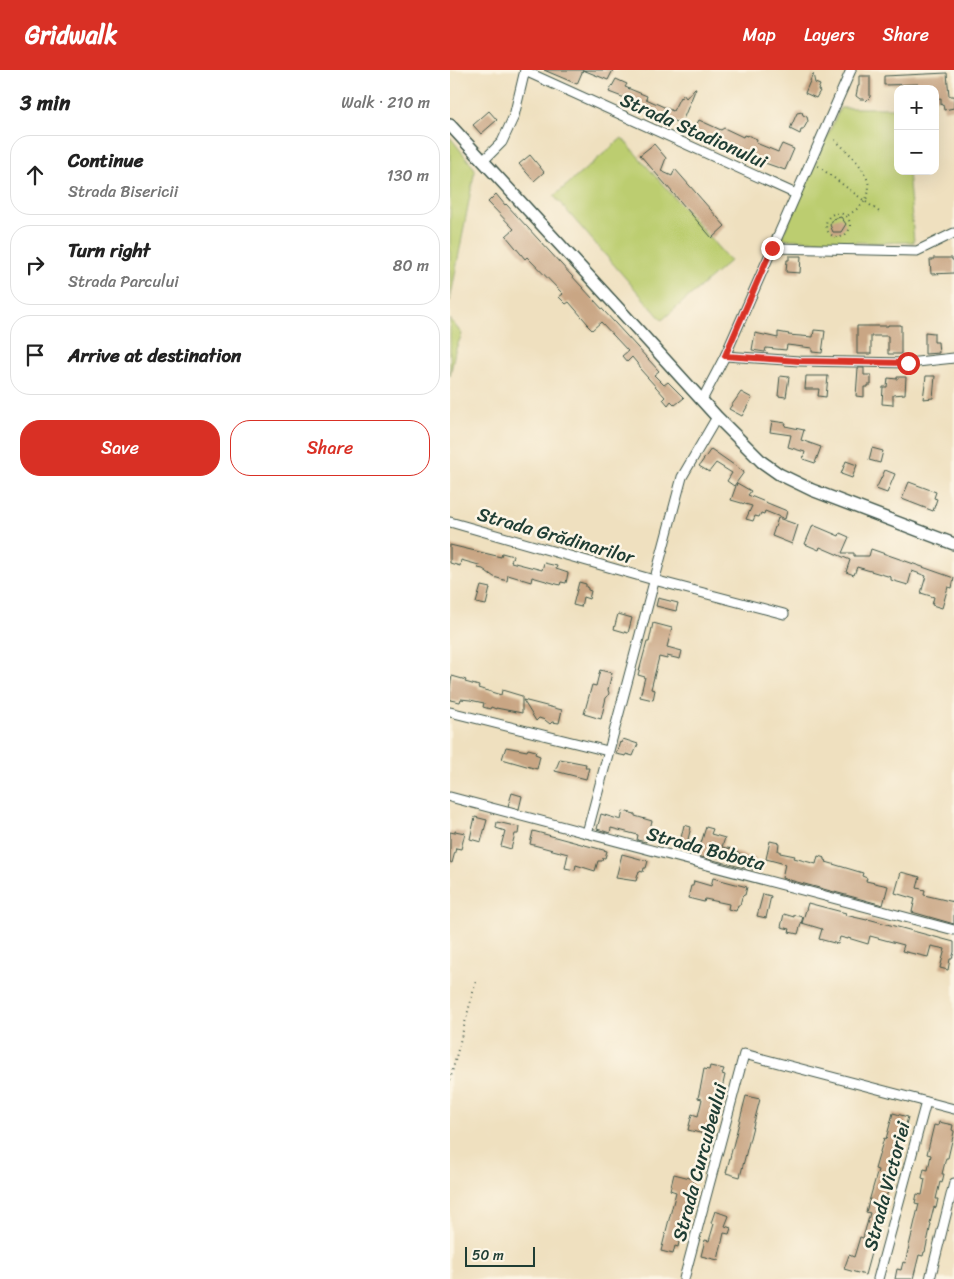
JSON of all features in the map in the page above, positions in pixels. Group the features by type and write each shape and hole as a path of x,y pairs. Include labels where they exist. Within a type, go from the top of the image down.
{"main road":[{"path":"450,125 717,417 762,462 779,474 812,490 954,544"}],"street":[{"path":"702,400 725,356 851,70"},
{"path":"483,161 502,142 514,116 525,71"},
{"name":"Strada Stadionului","path":"525,71 796,194"},
{"path":"772,248 917,251 954,234"},
{"path":"725,356 799,361 908,363 954,358"},
{"name":"Strada Grădinarilor","path":"587,833 682,477 717,417"},
{"name":"Strada Grădinarilor","path":"450,522 654,580 784,614"},
{"path":"450,712 608,751"},
{"name":"Strada Bobota","path":"450,798 954,930"},
{"name":"Strada Curcubeului","path":"684,1279 744,1054 926,1102"},
{"path":"926,1102 954,1109"},
{"name":"Strada Victoriei","path":"878,1279 926,1102"},
{"path":"930,1279 954,1183"}],"path":[{"path":"835,140 862,168 868,180 868,194 865,201 846,217"},
{"path":"810,160 882,214"},
{"path":"839,213 846,217 850,223 846,234 839,237 832,235 826,225 829,218 839,213"},
{"path":"450,1080 476,981"}],"green space":[{"path":"840,108 894,108 894,175 908,175 914,242 874,243 781,239"},
{"path":"450,137 475,169 450,301"},
{"path":"622,138 730,261 662,320 554,196"},
{"path":"450,319 462,334 455,351 450,376"}],"building":[{"path":"544,70 583,70 577,84"},
{"path":"583,70 613,70 608,80"},
{"path":"947,73 949,96 954,96 954,108 944,110 943,104 941,105 941,98 939,98 939,85 884,85 884,76"},
{"path":"813,74 815,83 820,85 818,90 820,91 816,98 805,93"},
{"path":"859,76 870,76 870,97 866,101 856,96"},
{"path":"616,79 627,84 625,87 647,96 646,99 673,111 683,94 686,98 696,88 682,122 676,122 664,116 662,120 641,110 640,113 627,107 630,100 609,92"},
{"path":"489,111 497,120 481,134 473,125"},
{"path":"802,112 808,121 800,134 790,129 797,113"},
{"path":"699,120 721,130 724,128 743,137 747,135 757,139 756,143 778,152 782,144 794,149 785,170 751,159 744,155 745,152 730,145 728,149 702,137 703,135 693,131"},
{"path":"654,144 666,158 661,171 672,176 675,169 725,226 712,238 640,155"},
{"path":"530,155 544,172 534,181 519,164"},
{"path":"496,194 659,371 654,375 664,385 668,382 684,398 675,405 671,401 668,405 663,399 665,397 632,357 627,362 622,356 628,351 601,322 592,330 569,302 566,304 559,297 563,294 527,257 525,259 506,236 514,229 488,202"},
{"path":"841,217 846,224 841,232 833,232 830,225 833,219"},
{"path":"789,256 801,256 800,273 786,272"},
{"path":"933,258 952,258 954,260 954,273 931,274 930,260 933,260"},
{"path":"901,325 901,354 888,354 888,336 871,336 871,354 857,354 857,326"},
{"path":"814,330 825,331 822,353 812,352 812,348 787,345 786,350 766,348 765,352 752,350 755,333 778,338 778,332 788,335 813,337"},
{"path":"925,332 934,333 934,342 938,342 939,353 925,354"},
{"path":"858,368 864,368 864,375 871,375 871,385 864,387 864,397 856,396"},
{"path":"780,376 789,377 786,397 778,396"},
{"path":"806,376 828,376 826,397 818,396 819,389 805,389"},
{"path":"926,376 935,376 933,398 923,399"},
{"path":"897,377 906,377 905,394 893,395 893,405 882,404 883,387 887,387 888,378 897,379"},
{"path":"741,392 752,398 742,416 729,409"},
{"path":"772,421 786,423 785,426 804,430 801,440 821,447 815,463 803,459 805,452 788,447 791,435 770,432"},
{"path":"872,448 883,451 880,463 869,460"},
{"path":"711,449 744,472 734,486 727,481 732,473 716,463 709,472 699,466"},
{"path":"846,461 857,465 852,478 841,474"},
{"path":"885,470 895,474 887,493 876,489"},
{"path":"909,482 936,492 934,498 937,499 933,511 902,499"},
{"path":"737,483 751,491 748,495 787,511 785,519 765,511 759,517 755,516 753,521 746,519 752,506 731,500"},
{"path":"778,518 798,525 792,544 772,536"},
{"path":"813,525 839,536 840,533 849,537 842,553 854,553 854,556 869,556 871,549 954,578 952,588 948,587 942,608 932,605 934,597 921,593 926,576 912,571 908,585 891,580 891,577 857,567 854,575 846,572 850,560 820,547 819,550 805,544"},
{"path":"450,545 501,557 502,553 513,556 511,562 542,570 544,563 557,566 556,569 568,573 566,583 561,582 560,585 532,577 531,582 508,575 507,581 494,577 483,569 478,568 479,565 461,560 460,566 450,563"},
{"path":"579,582 586,584 588,590 591,591 589,599 583,597 581,607 573,605"},
{"path":"481,586 490,588 486,605 476,603"},
{"path":"658,598 678,603 676,611 656,606"},
{"path":"618,614 632,618 628,633 614,629"},
{"path":"653,623 672,628 667,647 682,651 680,659 667,656 667,659 659,657 651,689 655,690 653,700 640,697 645,677 638,675"},
{"path":"600,670 612,673 609,693 601,719 584,714 592,685 596,686"},
{"path":"452,676 479,686 478,688 501,695 502,690 522,696 522,713 491,707 490,709 483,707 484,703 470,700 461,699 460,702 450,700"},
{"path":"523,700 562,710 559,723 552,722 550,724 539,718 536,721"},
{"path":"623,739 638,744 633,756 616,754"},
{"path":"506,747 536,751 535,754 540,756 537,769 502,759"},
{"path":"560,759 586,764 585,768 589,768 586,779 555,771"},
{"path":"512,793 522,796 519,809 508,806"},
{"path":"623,811 652,821 646,842 637,840 638,835 611,828 610,833 597,829 601,814 621,820"},
{"path":"475,817 487,820 481,842 470,839"},
{"path":"497,822 519,827 511,849 501,846 505,831 496,828"},
{"path":"684,825 691,827 685,852 678,851"},
{"path":"706,827 713,829 711,834 725,838 722,847 756,859 753,870 697,856"},
{"path":"455,831 465,833 461,849 456,848 452,863 450,862 450,832 455,833"},
{"path":"533,831 607,851 605,858 602,861 598,861 595,871 576,865 575,870 565,868 568,854 530,844"},
{"path":"770,841 779,843 778,851 780,853 795,856 794,858 816,864 818,856 825,858 826,862 863,873 862,876 867,878 866,881 888,886 883,905 782,878 785,864 766,859"},
{"path":"622,854 648,861 643,872 639,871 636,881 616,878"},
{"path":"901,872 920,877 917,888 925,890 924,895 954,902 954,924 912,912 915,899 895,893"},
{"path":"713,878 747,887 745,895 742,897 736,911 728,909 729,904 705,899 704,902 688,898 694,881 711,886"},
{"path":"763,894 771,896 766,918 757,916"},
{"path":"808,903 846,913 845,915 868,919 954,942 954,952 952,959 950,959 948,970 940,968 945,949 931,946 928,957 902,951 904,945 870,936 868,944 840,937 838,944 819,939 822,929 802,923"},
{"path":"784,914 803,917 798,934 789,932 790,929 781,927"},
{"path":"710,1066 724,1069 722,1074 725,1075 719,1102 716,1102 708,1135 688,1130 692,1114 698,1116 702,1099 698,1098 704,1069 709,1070"},
{"path":"746,1096 760,1099 740,1177 726,1173"},
{"path":"893,1113 908,1117 865,1275 844,1269 849,1255 854,1257 860,1237 863,1238 870,1213 866,1212 878,1170 875,1169"},
{"path":"939,1122 953,1125 952,1130 954,1132 942,1174 944,1174 942,1183 940,1182 936,1208 934,1207 930,1223 925,1252 923,1256 919,1255 913,1279 895,1279 897,1269 901,1270 903,1262 905,1263 919,1204 915,1203 917,1194 922,1195 925,1179 922,1178 924,1169 928,1170 931,1155 927,1154 934,1125 938,1126"},
{"path":"674,1174 694,1179 685,1218 682,1217 678,1247 675,1246 673,1254 661,1251 676,1192 670,1190"},
{"path":"715,1211 729,1216 725,1226 731,1228 729,1234 724,1233 718,1260 701,1256 705,1240 709,1241 714,1224 711,1223"}],"route":[{"path":"772,248 725,356 799,361 908,363"}]}
